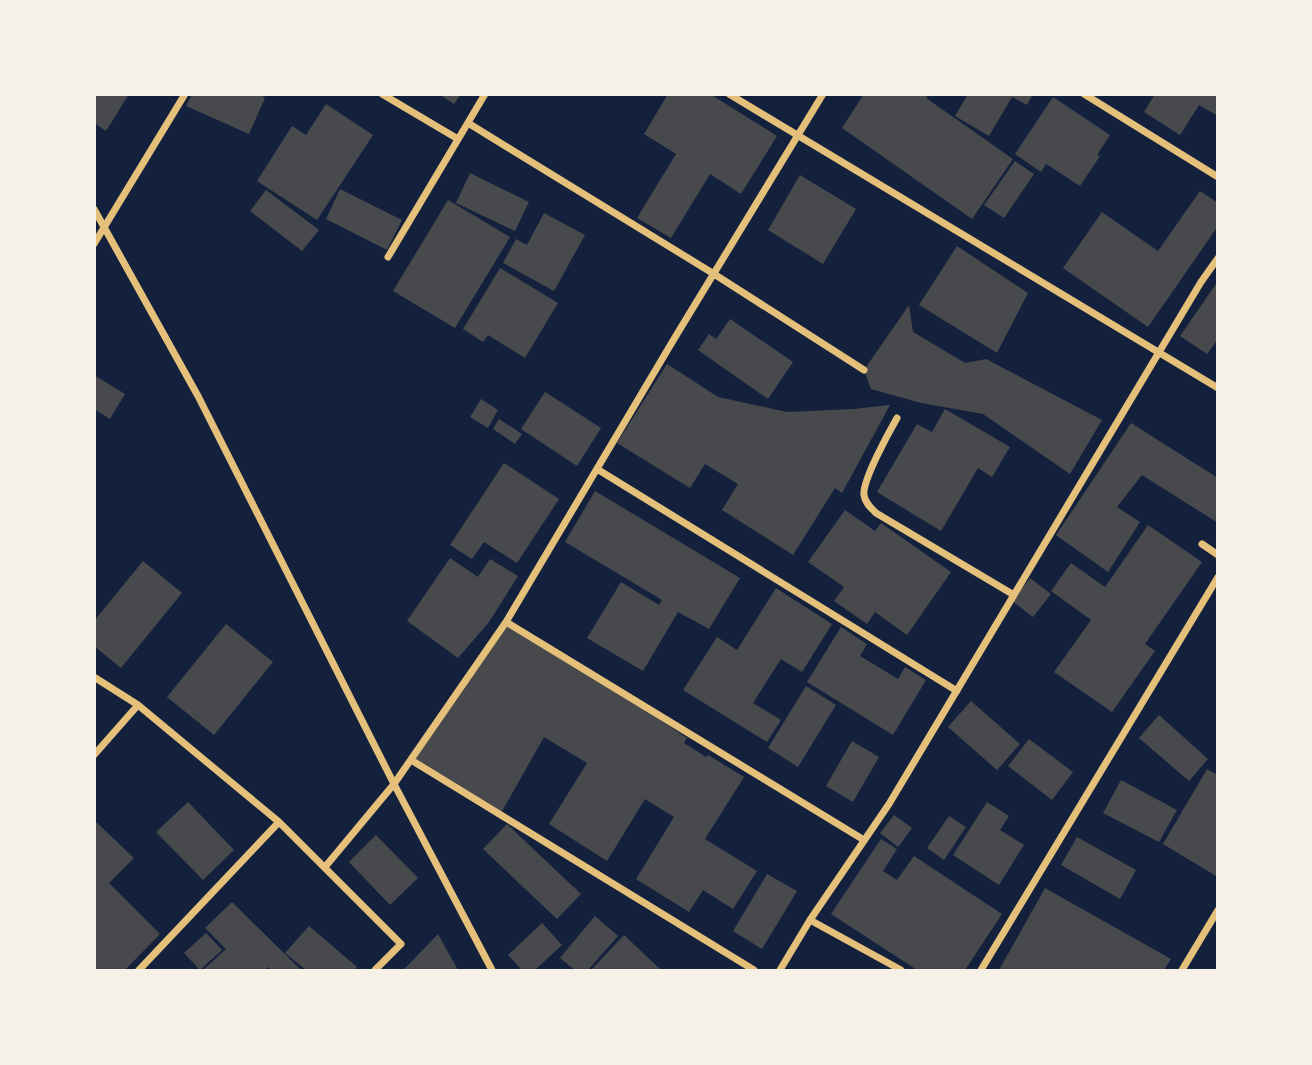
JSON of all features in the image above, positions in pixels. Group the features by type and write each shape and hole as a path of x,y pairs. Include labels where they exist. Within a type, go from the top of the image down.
{"street":[{"path":"94,244 185,94"},
{"path":"382,94 458,139"},
{"path":"388,257 485,94"},
{"path":"729,94 1217,388"},
{"path":"325,867 394,785 506,622 823,94"},
{"path":"1084,94 1217,177"},
{"path":"468,123 864,370"},
{"path":"94,209 106,226 198,396 394,785 492,971"},
{"path":"780,971 810,920 889,804 1217,258"},
{"path":"897,418 867,479 863,493 867,504 876,513 1014,595"},
{"path":"597,470 957,691"},
{"path":"1202,544 1217,555"},
{"path":"981,971 1217,577"},
{"path":"506,622 864,840"},
{"path":"94,677 138,705 279,822 401,944 375,971"},
{"path":"94,755 138,705"},
{"path":"411,760 754,971"},
{"path":"139,971 279,822"},
{"path":"1182,971 1217,910"},
{"path":"810,920 901,971"}],"building":[{"path":"94,94 129,94 106,131 94,123"},
{"path":"192,94 259,94 265,98 249,134 186,106"},
{"path":"439,94 461,94 454,104"},
{"path":"668,94 710,94 777,136 741,194 710,174 671,238 637,218 676,154 644,134"},
{"path":"864,94 929,94 926,98 1013,159 972,219 842,128"},
{"path":"968,94 1033,94 1027,105 1012,97 989,136 955,116"},
{"path":"1155,94 1218,94 1218,116 1199,105 1180,135 1144,112"},
{"path":"1053,97 1110,135 1080,186 1046,164 1041,172 1015,154"},
{"path":"326,104 373,135 317,220 257,181 292,126 306,135"},
{"path":"1015,161 1034,174 1004,218 984,205"},
{"path":"470,173 529,202 515,231 456,203"},
{"path":"800,175 856,209 823,264 768,230"},
{"path":"340,189 402,220 387,250 326,219"},
{"path":"266,190 319,230 302,251 250,211"},
{"path":"1200,191 1218,203 1218,226 1148,327 1063,268 1102,212 1158,251"},
{"path":"448,200 510,237 455,328 393,291"},
{"path":"544,213 585,235 554,291 503,263 516,239 527,245"},
{"path":"957,246 1028,293 997,353 919,305"},
{"path":"500,268 558,303 525,358 488,335 483,342 463,329"},
{"path":"1218,281 1218,339 1207,354 1180,336"},
{"path":"909,305 913,332 965,363 986,359 1102,420 1070,474 983,414 921,403 871,389 864,370"},
{"path":"730,319 793,362 768,399 698,350 709,334 716,339"},
{"path":"667,364 718,397 787,412 890,405 842,493 835,488 793,555 722,510 738,484 705,464 690,488 617,443"},
{"path":"94,375 125,394 110,419 94,409"},
{"path":"545,392 601,428 577,466 521,429"},
{"path":"481,399 498,410 488,428 470,417"},
{"path":"945,409 1010,447 992,477 978,468 941,531 877,492 917,424 932,432"},
{"path":"499,419 522,434 515,444 493,429"},
{"path":"1131,423 1218,478 1218,523 1142,475 1117,507 1140,522 1108,572 1056,535"},
{"path":"504,463 559,499 517,563 484,542 472,559 450,545"},
{"path":"595,491 740,578 709,629 678,612 643,671 587,638 621,582 659,605 662,600 565,542"},
{"path":"845,510 875,531 881,523 951,572 907,635 875,612 867,624 834,601 844,587 808,562"},
{"path":"1148,525 1202,562 1145,644 1155,651 1112,712 1054,672 1091,620 1051,591 1071,563 1105,587"},
{"path":"450,558 478,577 490,559 518,576 489,622 458,658 407,621"},
{"path":"143,561 182,593 121,668 94,646 94,621"},
{"path":"1030,578 1051,594 1033,617 1012,601"},
{"path":"776,588 832,624 802,672 781,659 753,703 781,720 767,742 683,690 717,637 737,650"},
{"path":"506,622 583,668 687,738 684,743 744,777 705,839 757,871 733,909 703,890 689,912 636,879 674,817 645,799 607,861 549,824 587,763 544,737 500,815 411,760"},
{"path":"226,624 273,662 214,735 167,697"},
{"path":"841,627 867,644 860,656 898,679 905,667 926,680 893,735 807,682"},
{"path":"806,686 836,705 798,767 768,748"},
{"path":"971,701 1020,744 997,770 948,727"},
{"path":"1159,715 1208,759 1189,781 1139,738"},
{"path":"1029,739 1073,772 1052,800 1008,766"},
{"path":"852,741 879,757 853,802 826,786"},
{"path":"1207,769 1218,775 1216,876 1163,844"},
{"path":"1121,780 1177,810 1159,842 1103,813"},
{"path":"188,802 234,850 203,880 156,832"},
{"path":"987,802 1009,816 1000,830 1024,845 999,885 953,855"},
{"path":"894,815 912,828 898,847 880,833"},
{"path":"949,816 966,827 944,860 927,848"},
{"path":"94,820 134,858 109,883 160,934 125,970 94,970"},
{"path":"507,824 581,894 557,919 483,849"},
{"path":"376,835 418,878 390,905 349,862"},
{"path":"1077,837 1136,870 1120,899 1061,865"},
{"path":"881,839 897,849 883,871 897,880 914,856 1002,914 965,970 917,970 831,914"},
{"path":"767,874 797,891 762,949 733,931"},
{"path":"1045,888 1171,959 1164,970 999,970"},
{"path":"232,902 301,970 271,970 268,967 265,970 203,970 226,949 205,928"},
{"path":"595,916 618,936 588,970 575,970 560,958"},
{"path":"542,923 562,945 535,970 522,970 508,955"},
{"path":"309,926 357,967 354,970 306,970 285,953"},
{"path":"206,933 222,950 200,970 184,953"},
{"path":"438,934 458,970 403,970 414,959"},
{"path":"624,935 661,970 591,970"}]}
